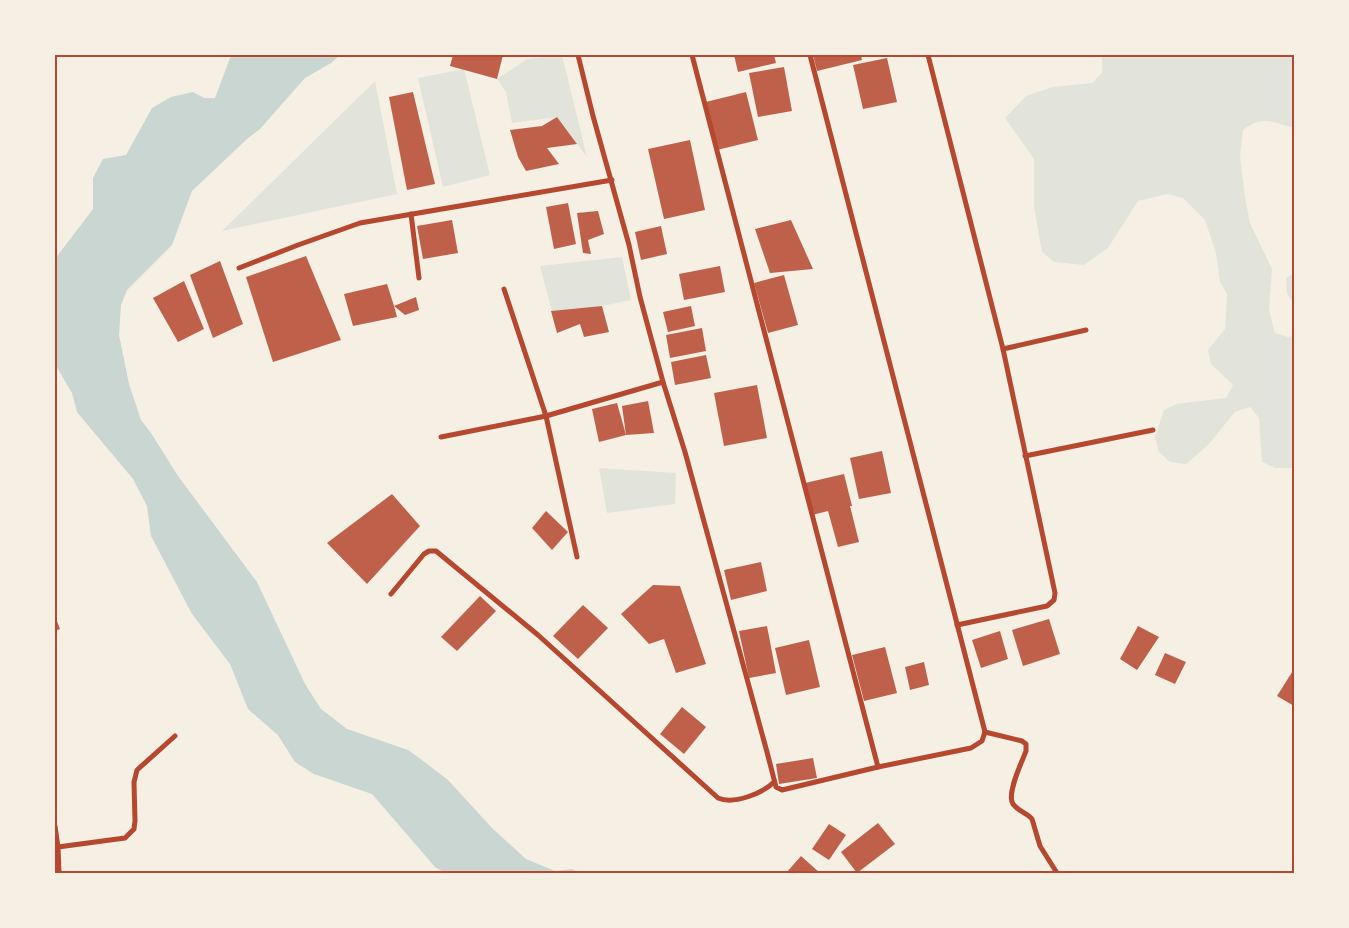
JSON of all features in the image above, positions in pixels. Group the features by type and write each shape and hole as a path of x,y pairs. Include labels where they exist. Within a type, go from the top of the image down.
{"street":[{"path":"578,55 629,245 640,297 687,461 774,782 777,789 782,790 878,767 971,748 982,741 985,732 810,55"},
{"path":"692,55 878,767"},
{"path":"928,55 1003,349 1055,593 1054,600 1047,606 957,626"},
{"path":"239,268 298,244 360,223 612,180"},
{"path":"411,214 419,278"},
{"path":"504,289 546,416 577,557"},
{"path":"1003,349 1086,330"},
{"path":"441,437 546,416 663,382"},
{"path":"1025,456 1153,430"},
{"path":"392,594 424,554 436,550 538,635 718,798 725,800 747,797 763,791 774,782"},
{"path":"985,732 1022,740 1026,744 1026,750 1011,792 1012,803 1032,819 1040,846 1057,873"},
{"path":"58,847 125,838 134,830 134,782 137,770 175,736"},
{"path":"55,826 59,873"}],"shaded area":[{"path":"233,55 340,55 331,63 305,78 260,129 192,191 172,245 127,290 121,305 119,335 129,384 141,420 178,476 257,582 305,684 321,709 347,729 408,750 422,760 448,780 492,828 526,859 555,871 572,869 581,873 445,873 435,867 372,794 314,774 295,762 278,735 248,709 230,664 192,614 151,536 147,506 133,479 77,412 72,393 55,364 57,333 55,318 55,259 93,209 93,178 103,159 126,155 152,108 171,97 193,92 204,98 215,98 230,58"},
{"path":"562,55 587,157 557,117 512,123 506,92 497,79 527,59"},
{"path":"1102,55 1294,55 1294,128 1268,121 1250,125 1243,130 1240,157 1250,223 1272,269 1269,309 1275,333 1288,337 1294,335 1294,468 1276,468 1262,462 1259,418 1250,407 1235,412 1208,445 1186,464 1170,462 1159,452 1155,437 1164,410 1176,404 1226,398 1233,385 1211,364 1208,350 1225,329 1227,294 1220,282 1216,253 1205,220 1183,198 1167,194 1138,201 1108,248 1084,265 1054,262 1042,252 1034,207 1034,159 1005,118 1026,96 1052,87 1092,83 1102,73"},
{"path":"464,69 490,175 443,187 418,78"},
{"path":"375,81 397,194 222,231"},
{"path":"622,257 631,300 602,306 552,311 540,266"},
{"path":"1294,273 1294,304 1287,293 1286,278"},
{"path":"599,468 676,473 675,504 607,513"}],"building":[{"path":"453,55 503,55 497,79 450,66"},
{"path":"734,55 774,55 776,63 738,72"},
{"path":"813,55 861,55 862,60 817,71"},
{"path":"887,58 897,102 863,109 853,65"},
{"path":"784,67 792,111 758,117 749,73"},
{"path":"413,92 435,184 407,190 389,97"},
{"path":"746,92 758,140 717,150 706,102"},
{"path":"557,117 577,144 547,148 559,164 526,171 518,157 510,130 542,126"},
{"path":"690,140 705,210 664,219 648,149"},
{"path":"568,203 576,244 554,249 546,207"},
{"path":"598,211 604,234 588,240 591,254 583,253 577,213"},
{"path":"452,220 458,253 423,259 417,226"},
{"path":"791,220 813,269 770,273 755,229"},
{"path":"661,226 667,254 641,260 635,232"},
{"path":"306,256 341,340 273,362 246,277"},
{"path":"220,261 243,324 213,338 190,275"},
{"path":"720,266 725,292 684,300 679,274"},
{"path":"784,275 798,325 768,333 754,283"},
{"path":"184,281 204,329 178,342 153,298"},
{"path":"387,284 397,317 353,326 344,294"},
{"path":"416,297 419,310 405,315 394,306"},
{"path":"602,306 609,332 584,337 580,324 557,333 551,311"},
{"path":"691,306 695,326 668,332 663,312"},
{"path":"702,328 706,351 670,358 666,335"},
{"path":"706,355 711,378 675,385 671,362"},
{"path":"757,385 767,438 724,446 714,393"},
{"path":"648,401 654,433 626,435 622,406"},
{"path":"617,403 626,435 599,442 592,409"},
{"path":"882,451 891,493 859,499 850,458"},
{"path":"844,474 859,542 838,547 828,511 812,515 805,483"},
{"path":"392,494 420,526 367,584 327,543"},
{"path":"546,511 568,532 552,550 532,528"},
{"path":"761,562 767,591 731,600 724,570"},
{"path":"653,585 680,586 706,664 676,673 664,639 649,644 621,614"},
{"path":"480,596 496,611 457,651 441,637"},
{"path":"583,605 608,628 578,659 553,636"},
{"path":"55,616 60,629 55,631"},
{"path":"1049,619 1060,654 1023,666 1012,630"},
{"path":"767,626 776,673 749,678 739,631"},
{"path":"1138,626 1159,637 1137,670 1120,659"},
{"path":"1000,631 1008,659 981,668 972,640"},
{"path":"809,640 820,687 786,695 775,648"},
{"path":"885,647 897,693 864,701 852,655"},
{"path":"1165,653 1186,662 1175,684 1155,675"},
{"path":"924,662 929,685 910,690 905,667"},
{"path":"1294,669 1294,706 1277,696"},
{"path":"682,707 706,727 684,754 660,734"},
{"path":"813,758 817,778 779,784 776,764"},
{"path":"878,823 895,844 857,873 841,852"},
{"path":"829,824 846,835 829,860 812,849"},
{"path":"801,856 820,873 786,873"}]}
